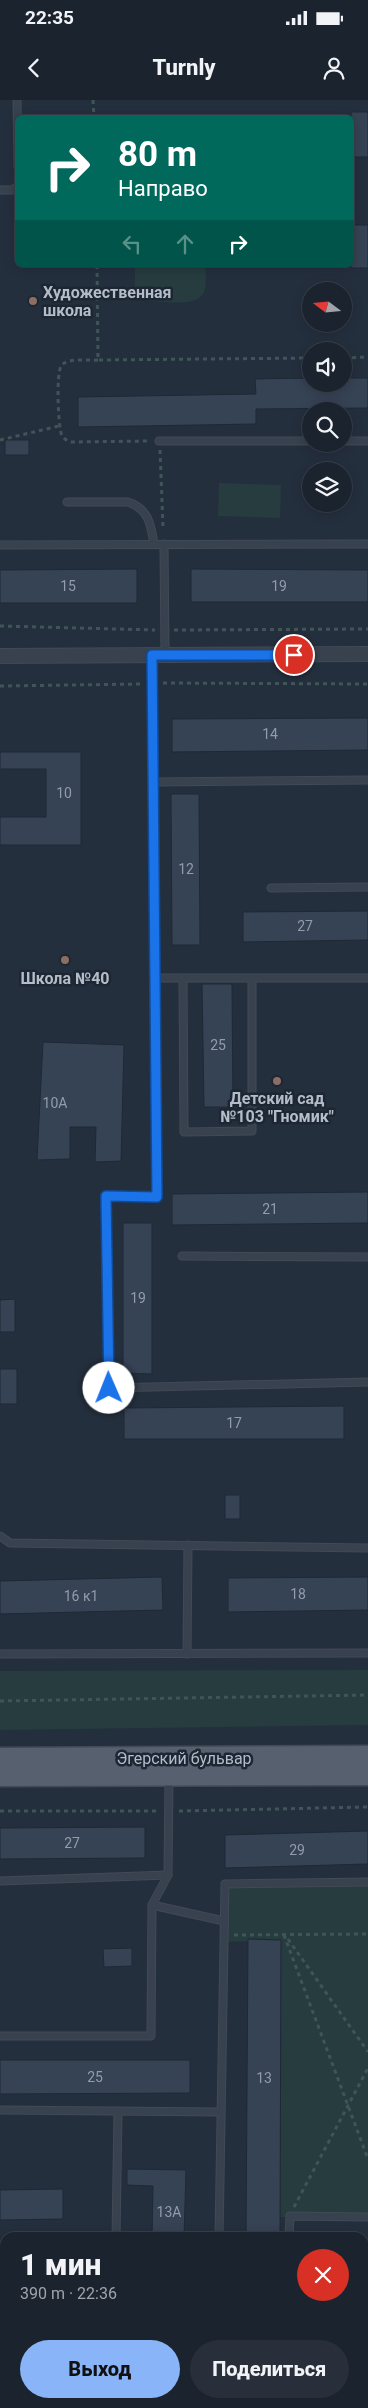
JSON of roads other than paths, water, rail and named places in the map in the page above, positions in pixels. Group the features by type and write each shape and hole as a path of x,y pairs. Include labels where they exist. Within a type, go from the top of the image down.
{"main road":[{"name":"Эгерский бульвар","path":"0,1775 368,1757"},
{"name":"Эгерский бульвар","path":"0,1759 368,1774"}],"street":[{"path":"0,656 368,654"}],"lane":[{"path":"17,100 17,115"},
{"path":"0,190 12,190 15,188"},
{"path":"159,441 302,441"},
{"path":"352,441 368,441"},
{"path":"66,502 128,502 137,505 145,512 152,525 154,544"},
{"path":"164,544 165,630 153,683 157,1197 106,1196 109,1388 368,1382"},
{"path":"0,545 368,544"},
{"path":"154,782 368,780"},
{"path":"271,888 368,887"},
{"path":"154,978 368,978"},
{"path":"183,978 184,1132 252,1132 252,978"},
{"path":"182,1256 368,1256"},
{"path":"0,1536 10,1543 368,1548"},
{"path":"187,1654 188,1546"},
{"path":"0,1654 368,1653"},
{"path":"0,2036 151,2036 152,1905 168,1875 169,1767"},
{"path":"0,1880 168,1875"},
{"path":"219,2232 225,1884 368,1882"},
{"path":"152,1905 224,1921"},
{"path":"0,2110 221,2112"},
{"path":"116,2232 118,2111"},
{"path":"289,2232 290,2216 368,2217"}],"place":[{"name":"Художественная школа","path":"33,301"},
{"name":"Школа №40","path":"65,960"},
{"name":"Детский сад №103 \"Гномик\"","path":"277,1081"}]}
